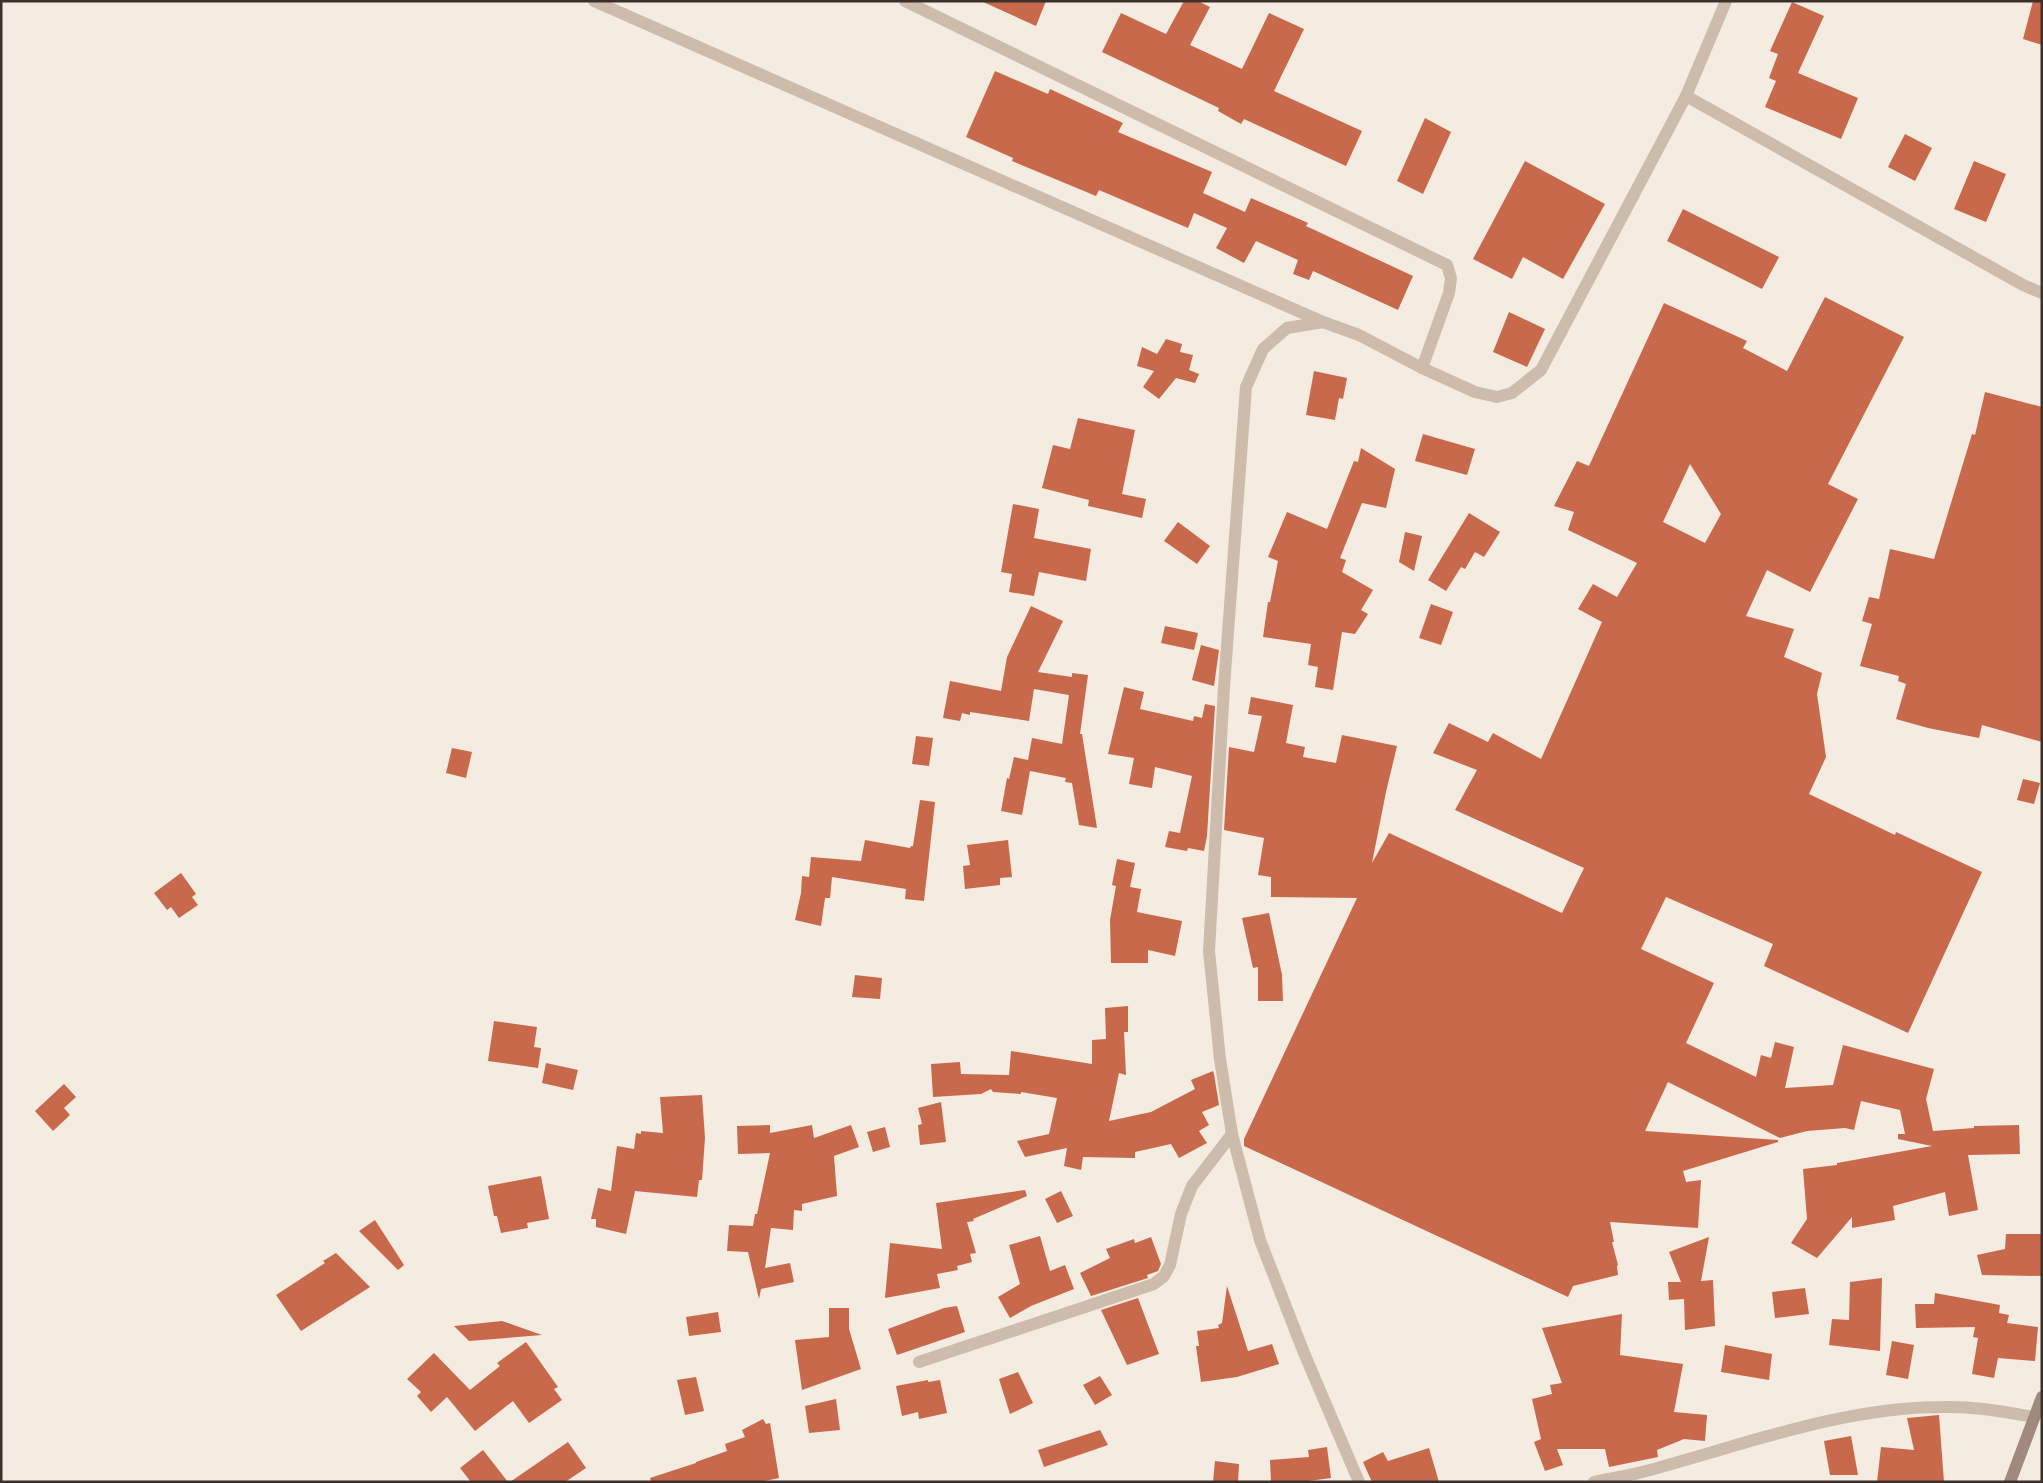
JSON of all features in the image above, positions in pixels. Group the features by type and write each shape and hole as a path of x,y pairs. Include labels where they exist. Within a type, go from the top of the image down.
{"main road":[{"path":"2010,1482 2042,1397"}],"street":[{"path":"594,1 1323,322 1359,335 1422,368 1475,392 1497,397 1512,393 1541,370 1686,96 1726,1"},
{"path":"905,1 1447,265 1451,278 1449,293 1422,368"},
{"path":"1686,96 2023,285 2042,293"},
{"path":"1323,322 1287,328 1264,349 1246,386 1225,677 1209,951 1220,1059 1232,1134 1260,1240 1304,1353 1359,1482"},
{"path":"919,1362 1154,1284 1164,1276 1170,1265 1181,1214 1192,1186 1232,1134"},
{"path":"1594,1482 1644,1472 1770,1435 1878,1412 1943,1407 1986,1409 2034,1417"}],"building":[{"path":"981,1 1046,1 1036,26"},
{"path":"1184,1 1198,1 1210,7 1190,45 1242,69 1269,13 1304,29 1274,91 1362,131 1346,166 1244,119 1241,124 1218,111 1219,108 1102,52 1121,13 1166,34"},
{"path":"2033,1 2042,1 2042,45 2023,39"},
{"path":"1792,2 1824,16 1798,73 1858,98 1841,139 1765,107 1776,81 1769,78 1778,54 1770,51"},
{"path":"995,71 1048,94 1050,89 1123,123 1118,132 1212,172 1203,193 1245,212 1251,198 1308,223 1306,226 1413,276 1398,310 1313,271 1309,280 1293,274 1298,260 1256,241 1244,263 1216,248 1227,228 1194,213 1188,228 1099,190 1096,196 1012,161 1013,158 966,137"},
{"path":"1425,118 1451,132 1423,194 1397,181"},
{"path":"1905,134 1932,148 1915,181 1888,167"},
{"path":"1525,161 1605,204 1563,279 1523,257 1512,279 1473,259"},
{"path":"1974,161 2006,174 1986,222 1954,209"},
{"path":"1683,209 1779,257 1762,289 1667,241"},
{"path":"1825,297 1904,337 1828,484 1858,499 1810,592 1767,570 1746,616 1794,629 1784,657 1822,673 1817,694 1826,757 1809,794 1895,835 1896,832 1982,872 1908,1033 1764,966 1773,944 1666,897 1641,949 1714,983 1686,1043 1756,1077 1761,1055 1771,1058 1775,1042 1794,1047 1785,1088 1833,1085 1843,1045 1934,1069 1926,1099 1933,1131 1974,1128 1974,1126 2019,1125 2020,1154 1968,1155 1978,1210 1949,1216 1945,1192 1893,1206 1895,1220 1852,1228 1852,1217 1817,1258 1791,1243 1807,1219 1803,1169 1837,1165 1837,1163 1932,1146 1898,1139 1898,1134 1905,1134 1900,1110 1861,1101 1854,1130 1845,1128 1807,1131 1780,1138 1668,1082 1645,1131 1778,1140 1778,1142 1683,1171 1686,1182 1701,1180 1698,1228 1610,1222 1618,1275 1573,1286 1568,1297 1244,1146 1244,1139 1357,898 1271,897 1271,877 1258,875 1264,838 1224,830 1229,747 1254,752 1262,716 1248,714 1251,697 1293,705 1286,743 1305,747 1303,757 1336,763 1342,735 1397,746 1372,863 1389,833 1562,913 1584,868 1455,810 1477,770 1433,753 1449,723 1488,742 1493,733 1541,759 1602,622 1578,609 1593,584 1617,597 1637,563 1568,530 1574,512 1554,506 1577,461 1589,466 1664,303 1747,341 1743,348 1787,371","holes":["1690,464 1721,514 1705,543 1663,522"]},
{"path":"1509,312 1545,329 1527,367 1493,352"},
{"path":"1166,339 1182,344 1180,352 1193,355 1189,370 1199,374 1195,383 1176,378 1159,399 1143,387 1154,371 1137,366 1142,347 1157,354"},
{"path":"1314,371 1347,378 1343,399 1339,398 1335,420 1306,415"},
{"path":"1985,392 2042,407 2042,742 1982,725 1979,738 1928,728 1896,719 1906,684 1898,681 1899,676 1860,666 1872,624 1862,621 1869,597 1879,599 1890,549 1934,559 1972,434 1975,435"},
{"path":"1078,418 1135,430 1122,494 1146,499 1142,518 1088,506 1089,500 1042,488 1053,445 1070,449"},
{"path":"1423,434 1475,449 1467,475 1415,461"},
{"path":"1361,448 1395,469 1386,508 1362,503 1340,558 1346,560 1342,572 1373,590 1361,610 1368,614 1355,634 1342,632 1333,690 1315,687 1318,667 1308,665 1311,644 1263,637 1268,602 1270,602 1278,561 1268,557 1287,512 1327,529 1354,461 1358,462"},
{"path":"1013,504 1039,509 1034,538 1091,549 1086,581 1039,572 1034,596 1009,592 1012,574 1001,572"},
{"path":"1469,513 1500,532 1484,557 1475,552 1465,569 1461,567 1446,591 1428,580"},
{"path":"1178,522 1210,546 1197,564 1164,541"},
{"path":"1405,532 1422,536 1414,571 1399,562"},
{"path":"1431,604 1453,612 1441,645 1419,638"},
{"path":"1031,606 1063,621 1038,672 1072,677 1072,673 1088,675 1080,734 1082,734 1097,828 1079,825 1072,783 1065,782 1066,778 1030,771 1022,815 1001,811 1007,778 1009,779 1014,757 1028,760 1032,738 1062,744 1069,695 1034,689 1029,721 970,712 970,715 962,713 960,721 943,718 950,681 1001,691 1007,657"},
{"path":"1165,626 1198,633 1194,650 1161,643"},
{"path":"1201,645 1219,650 1214,686 1192,680"},
{"path":"1124,687 1144,692 1140,709 1193,721 1194,716 1202,718 1205,704 1215,706 1207,836 1204,851 1188,848 1187,851 1165,847 1169,831 1180,833 1192,776 1155,767 1152,788 1129,784 1134,758 1108,754"},
{"path":"916,736 933,738 929,766 912,764"},
{"path":"452,748 472,752 466,778 446,773"},
{"path":"2023,779 2040,783 2034,804 2017,800"},
{"path":"920,800 935,802 924,901 905,899 906,889 832,877 830,898 825,898 821,926 795,920 801,893 802,876 809,877 811,857 861,861 865,840 910,848 913,846"},
{"path":"1008,840 1012,877 1000,878 1000,885 965,889 963,866 970,865 967,845"},
{"path":"1117,859 1135,863 1130,887 1141,889 1137,912 1182,921 1175,956 1148,950 1148,963 1111,963 1110,920 1116,886 1112,885"},
{"path":"181,873 196,894 192,897 198,905 179,918 171,907 167,910 154,893"},
{"path":"1269,913 1282,975 1283,1001 1258,1001 1258,967 1253,968 1242,918"},
{"path":"855,975 882,978 880,999 852,997"},
{"path":"1128,1006 1128,1032 1124,1032 1126,1075 1119,1073 1109,1121 1151,1112 1195,1089 1191,1080 1213,1071 1219,1105 1202,1112 1209,1125 1199,1131 1207,1143 1179,1158 1171,1144 1135,1152 1135,1158 1083,1157 1081,1170 1064,1166 1067,1148 1025,1157 1017,1141 1049,1134 1057,1098 1021,1092 1021,1094 993,1092 991,1089 981,1094 933,1097 931,1064 960,1062 961,1074 1009,1075 1011,1051 1092,1064 1092,1040 1106,1039 1105,1008"},
{"path":"494,1021 537,1027 534,1047 541,1048 538,1068 488,1061"},
{"path":"546,1063 578,1070 573,1090 542,1083"},
{"path":"64,1084 76,1097 64,1108 70,1115 53,1131 35,1111"},
{"path":"702,1095 705,1138 702,1180 699,1180 697,1197 635,1191 626,1234 596,1227 596,1219 591,1219 598,1188 611,1191 617,1146 634,1149 636,1133 641,1134 641,1131 663,1133 660,1097"},
{"path":"941,1102 946,1142 920,1145 918,1125 922,1124 918,1108"},
{"path":"770,1125 770,1133 812,1125 814,1138 851,1125 859,1147 834,1156 837,1196 802,1204 802,1211 794,1210 793,1230 771,1228 765,1268 790,1263 794,1282 761,1289 759,1299 748,1252 727,1251 729,1225 753,1226 770,1153 738,1154 737,1126"},
{"path":"885,1127 890,1147 873,1152 867,1132"},
{"path":"541,1176 549,1219 527,1223 528,1228 501,1233 497,1216 494,1216 488,1186"},
{"path":"1025,1190 1027,1196 973,1219 974,1221 967,1222 976,1253 970,1254 972,1262 957,1266 958,1270 937,1274 940,1288 885,1298 890,1243 942,1249 936,1203"},
{"path":"1061,1191 1073,1216 1057,1223 1045,1199"},
{"path":"375,1220 404,1265 398,1270 359,1231"},
{"path":"2006,1234 2041,1234 2041,1276 1982,1275 1977,1255 2005,1249"},
{"path":"1040,1236 1050,1271 1065,1265 1074,1289 1031,1306 1010,1318 998,1297 1020,1284 1009,1245"},
{"path":"1151,1237 1161,1264 1158,1271 1147,1275 1148,1278 1091,1296 1080,1273 1110,1258 1106,1249 1134,1239 1135,1243"},
{"path":"1709,1237 1701,1281 1713,1280 1715,1326 1685,1330 1684,1299 1669,1300 1668,1282 1681,1282 1669,1252"},
{"path":"336,1253 370,1287 301,1331 276,1295 325,1263 323,1261"},
{"path":"1882,1278 1880,1351 1829,1345 1832,1319 1849,1320 1850,1282"},
{"path":"1227,1286 1248,1351 1272,1344 1279,1364 1237,1377 1201,1382 1196,1346 1199,1346 1197,1331 1219,1328 1218,1325 1222,1323"},
{"path":"1805,1288 1809,1314 1775,1318 1772,1292"},
{"path":"1935,1293 2000,1305 1999,1313 2009,1315 2007,1323 2038,1327 2035,1361 1998,1358 1994,1378 1972,1374 1978,1338 1973,1337 1975,1327 1916,1328 1915,1304 1934,1304"},
{"path":"1138,1298 1159,1354 1127,1365 1101,1310"},
{"path":"957,1306 965,1332 897,1355 888,1329 944,1308"},
{"path":"829,1308 849,1308 849,1329 861,1369 802,1390 795,1340 829,1337"},
{"path":"718,1312 721,1332 689,1336 686,1317"},
{"path":"1622,1314 1620,1355 1683,1364 1674,1412 1707,1415 1705,1441 1684,1439 1657,1450 1658,1457 1609,1467 1605,1449 1557,1449 1563,1465 1545,1471 1534,1442 1541,1439 1532,1399 1552,1394 1550,1385 1562,1383 1542,1328"},
{"path":"502,1321 542,1335 469,1341 454,1326"},
{"path":"1892,1341 1914,1345 1908,1379 1886,1375"},
{"path":"526,1342 558,1387 554,1389 562,1400 529,1423 513,1401 475,1431 447,1397 431,1412 417,1396 421,1392 407,1379 434,1353 470,1390 500,1366 497,1363"},
{"path":"1725,1345 1772,1354 1769,1380 1721,1372"},
{"path":"1018,1372 1033,1403 1010,1414 999,1379"},
{"path":"1100,1376 1112,1395 1095,1405 1083,1385"},
{"path":"696,1377 704,1411 685,1415 677,1380"},
{"path":"928,1380 928,1382 940,1380 947,1413 919,1419 918,1412 902,1416 896,1386"},
{"path":"836,1399 840,1430 809,1433 805,1406"},
{"path":"1939,1415 1944,1482 1877,1482 1881,1447 1914,1450 1907,1418"},
{"path":"763,1419 766,1424 770,1423 779,1478 759,1482 651,1482 650,1478 727,1451 725,1444 745,1437 742,1430"},
{"path":"1100,1430 1108,1445 1044,1467 1038,1450"},
{"path":"1851,1436 1858,1475 1830,1475 1824,1441"},
{"path":"568,1442 586,1468 565,1482 510,1482"},
{"path":"1327,1447 1331,1478 1301,1482 1271,1482 1270,1460 1309,1457 1308,1450"},
{"path":"1429,1448 1439,1482 1372,1482 1363,1462 1383,1452 1388,1461"},
{"path":"483,1450 508,1482 471,1482 460,1468"},
{"path":"1215,1461 1239,1464 1238,1482 1213,1482"}]}
